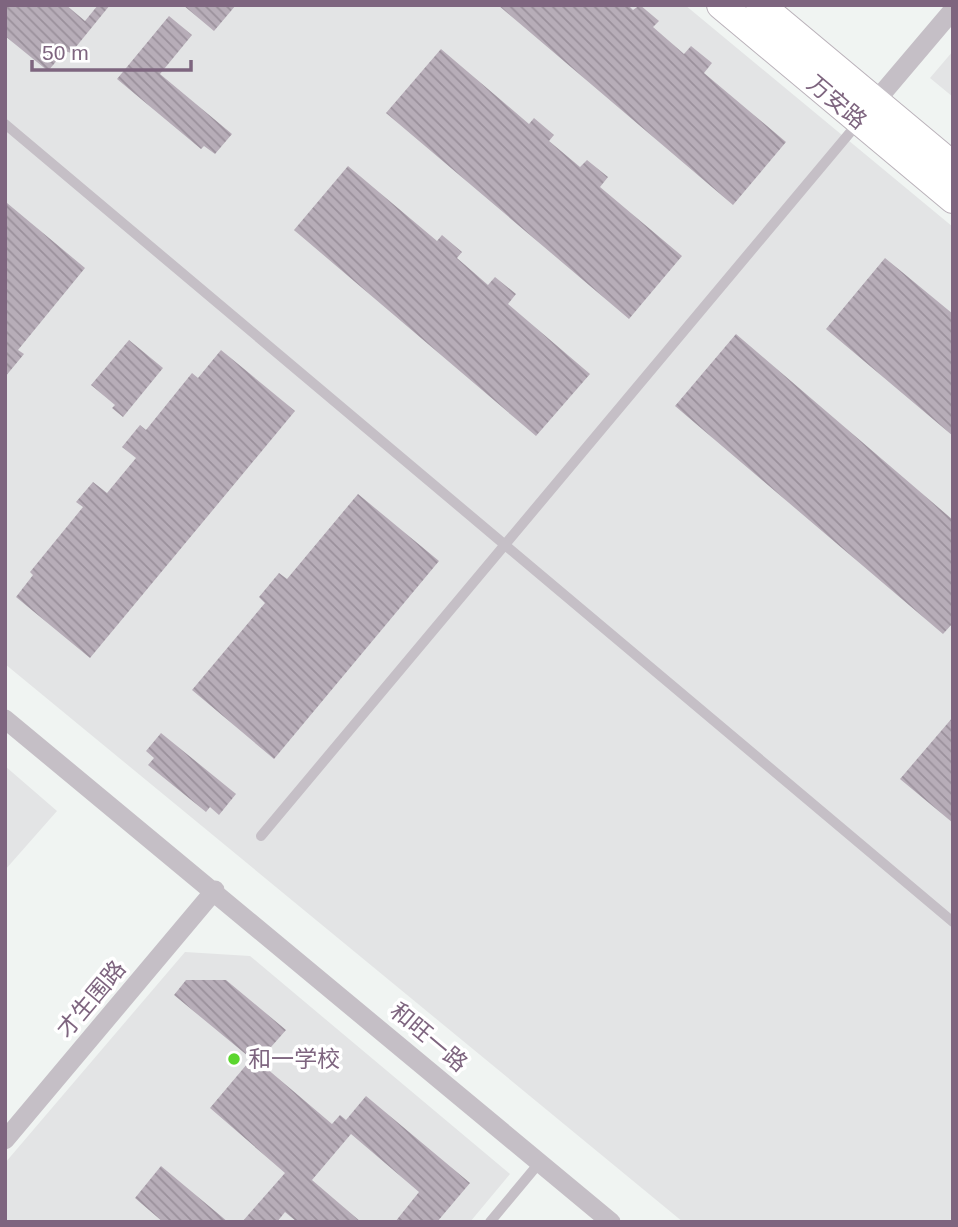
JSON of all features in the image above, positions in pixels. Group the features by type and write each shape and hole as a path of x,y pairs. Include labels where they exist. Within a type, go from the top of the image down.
{"street":[{"name":"万安路","path":"721,5 868,111 953,166"},
{"name":"万安路","path":"760,5 953,199"},
{"path":"868,111 953,10"},
{"name":"和旺一路","path":"5,719 215,890 611,1222"},
{"name":"才生围路","path":"5,1140 215,890"}],"lane":[{"path":"261,836 868,111"},
{"path":"5,124 953,922"},
{"path":"490,1222 540,1162"}],"shaded area":[{"path":"5,5 685,5 953,227 953,1222 683,1222 5,664"},
{"path":"953,51 953,97 930,78"},
{"path":"5,766 57,811 5,870"},
{"name":"和一学校","path":"185,952 250,956 510,1174 470,1222 5,1222 5,1163"}],"building":[{"path":"5,5 66,5 85,21 98,5 110,5 71,53 65,51 48,71 5,36"},
{"path":"183,5 236,5 214,31"},
{"path":"498,5 628,5 633,10 640,5 659,21 653,27 684,54 691,46 712,63 704,73 786,142 733,205"},
{"path":"169,16 192,35 160,74 232,134 215,154 204,146 201,149 117,79"},
{"path":"441,49 529,124 534,118 554,135 549,141 580,167 587,160 608,177 600,187 682,256 629,319 386,113"},
{"path":"348,166 437,241 442,235 462,252 457,258 488,285 495,277 516,294 508,304 590,374 536,436 294,230"},
{"path":"7,203 85,268 18,350 24,354 5,377"},
{"path":"885,258 953,314 953,436 826,329"},
{"path":"736,334 953,520 953,623 943,634 675,406"},
{"path":"129,340 163,368 123,417 112,408 115,405 91,385"},
{"path":"221,350 295,411 90,658 16,597 33,575 30,572 83,507 76,502 93,482 107,493 136,458 122,447 140,425 146,430 192,373 198,378"},
{"path":"358,494 439,561 274,759 192,690 265,603 259,597 279,573 287,579"},
{"path":"953,717 953,823 900,779"},
{"path":"161,733 236,794 219,815 210,807 206,812 148,765 154,758 146,751"},
{"path":"186,980 226,980 286,1030 264,1055 255,1047 248,1056 174,995"},
{"path":"253,1057 332,1124 340,1115 346,1120 366,1096 470,1183 437,1222 395,1222 419,1192 351,1134 312,1180 361,1222 297,1222 285,1212 277,1222 242,1222 285,1173 210,1108"},
{"path":"161,1166 228,1222 163,1222 135,1198"}],"place":[{"name":"和一学校","path":"234,1059"}]}
